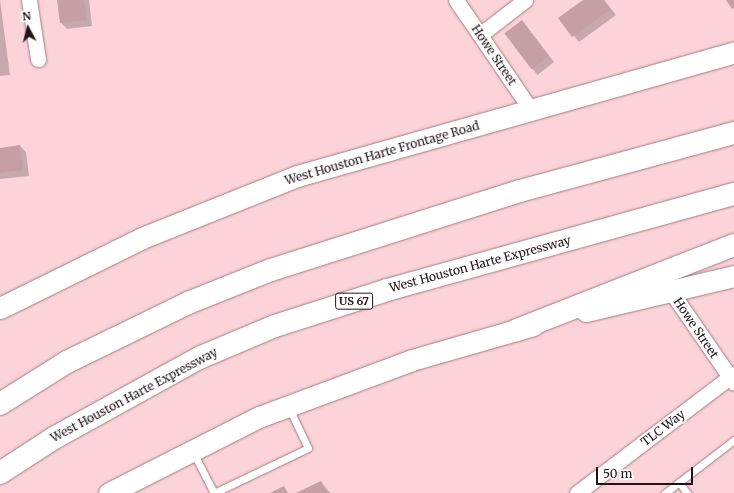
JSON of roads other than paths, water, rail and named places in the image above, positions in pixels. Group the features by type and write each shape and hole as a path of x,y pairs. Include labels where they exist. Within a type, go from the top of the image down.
{"highway":[{"path":"0,404 67,362 188,303 271,270 520,191 734,133"},
{"name":"West Houston Harte Expressway","path":"0,473 54,438 199,358 275,326 387,290 734,194"},
{"path":"517,330 734,245"}],"main road":[{"name":"West Houston Harte Frontage Road","path":"0,308 142,238 297,176 734,52"},
{"path":"109,493 192,450 289,406 412,360 606,305 672,293 734,276"}],"street":[{"path":"29,0 38,59"},
{"name":"Howe Street","path":"456,0 481,34 531,110"},
{"path":"481,34 525,0"},
{"name":"Howe Street","path":"672,293 733,378"},
{"name":"TLC Way","path":"577,493 733,378"}],"lane":[{"path":"192,450 214,493 308,448 289,406"},
{"path":"665,493 734,440"},
{"path":"679,482 687,493"}]}
